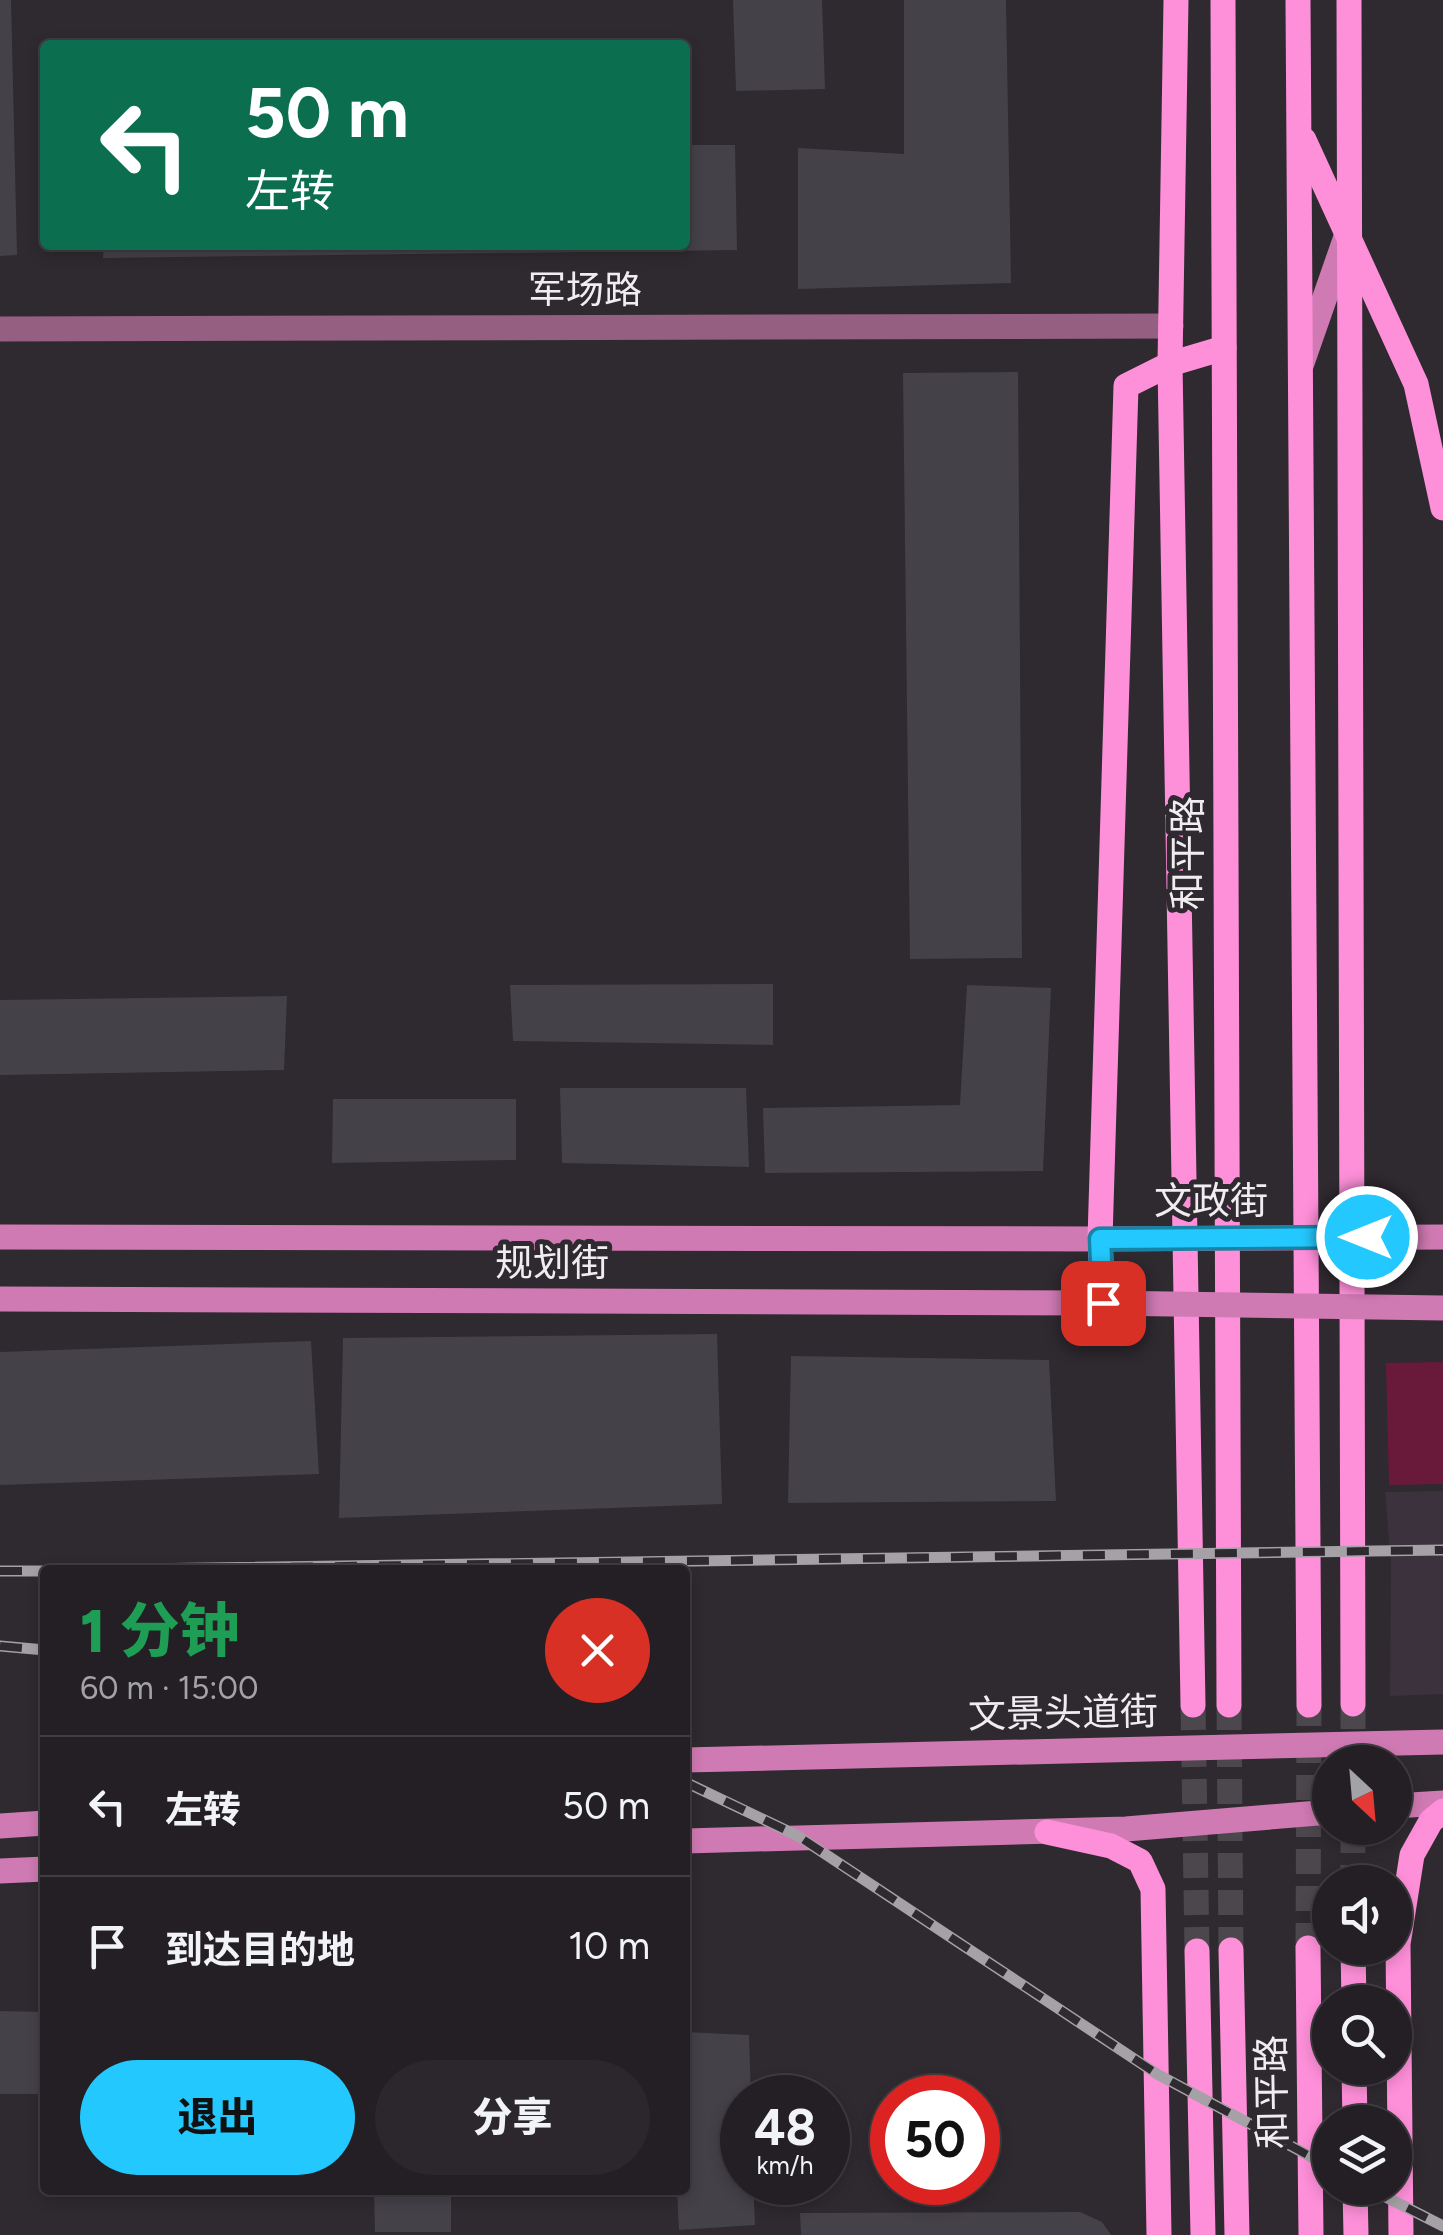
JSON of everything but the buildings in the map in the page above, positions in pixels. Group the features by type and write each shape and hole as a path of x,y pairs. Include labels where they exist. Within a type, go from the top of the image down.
{"main road":[{"path":"1176,0 1170,364 1193,1706"},
{"name":"和平路","path":"1223,0 1228,1705"},
{"path":"1298,0 1310,1704"},
{"path":"1349,0 1353,1704"},
{"path":"1299,131 1416,384 1443,508"},
{"path":"1300,368 1348,234"},
{"path":"1224,348 1170,364 1126,386 1100,1239 1103,1303 1443,1308"},
{"name":"规划街","path":"0,1237 1100,1239"},
{"name":"文政街","path":"1100,1239 1443,1237"},
{"name":"规划街","path":"0,1299 1103,1303"},
{"name":"文景头道街","path":"690,1760 1443,1742"},
{"path":"1412,1805 1443,1803"},
{"path":"1401,2235 1398,1944 1412,1855 1432,1821 1443,1811"},
{"path":"690,1841 1047,1832 1312,1813"},
{"path":"0,1826 40,1824"},
{"path":"1047,1832 1111,1846 1140,1861 1153,1889 1159,2235"},
{"path":"0,1870 40,1869"},
{"name":"和平路","path":"1308,1948 1311,2235"},
{"name":"和平路","path":"1231,1950 1237,2235"},
{"path":"1197,1951 1202,2235"},
{"path":"1355,2205 1356,2235"}],"street":[{"name":"军场路","path":"0,329 1171,326"}],"shaded area":[{"path":"1443,1362 1443,1484 1389,1485 1386,1363"},
{"path":"1443,1491 1443,1694 1390,1696 1391,1563 1385,1492"}],"tunnel":[{"path":"1353,1704 1353,1745"},
{"path":"1193,1705 1197,1951"},
{"path":"1229,1705 1231,1950"},
{"path":"1308,1948 1309,1705"},
{"path":"1353,1845 1353,1865"}],"railway":[{"path":"414,1565 1443,1550"},
{"path":"0,1571 40,1571"},
{"path":"0,1646 40,1650"},
{"path":"690,1784 798,1836 1157,2074 1312,2157"},
{"path":"1402,2205 1443,2226"}],"route":[{"path":"1103,1303 1100,1239 1367,1237"}]}
